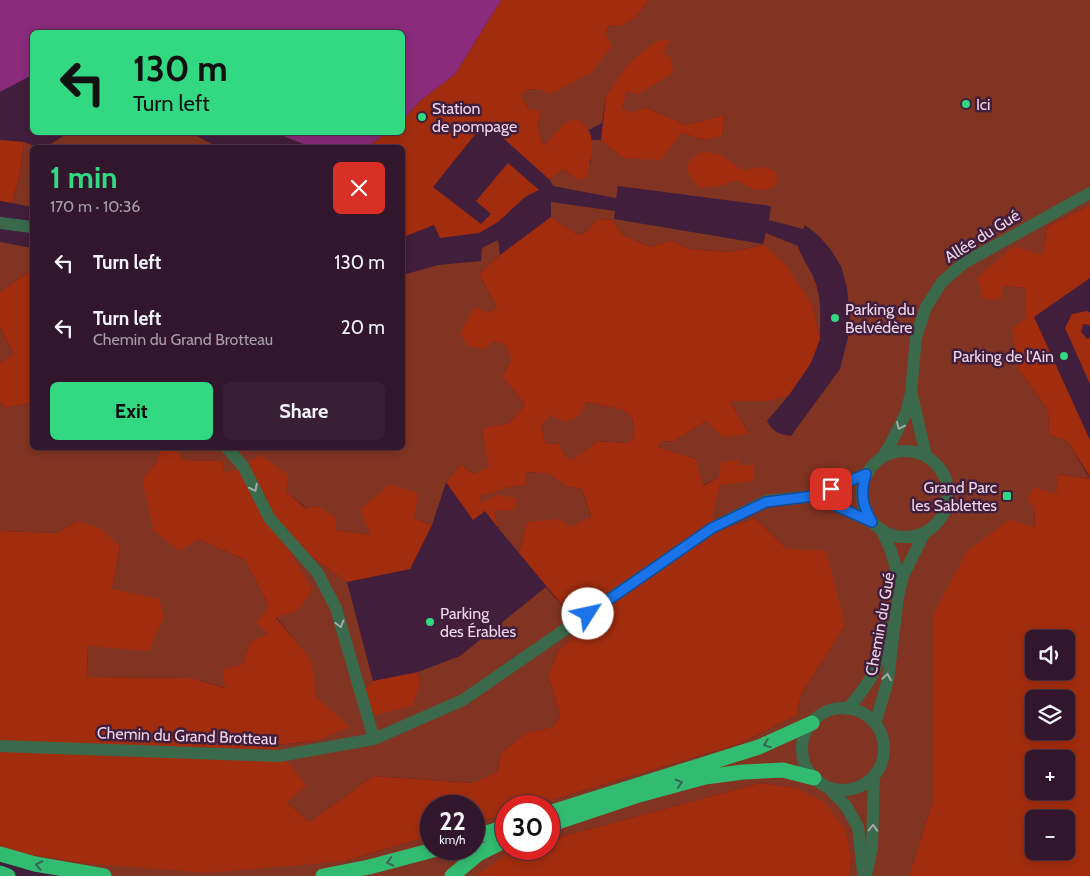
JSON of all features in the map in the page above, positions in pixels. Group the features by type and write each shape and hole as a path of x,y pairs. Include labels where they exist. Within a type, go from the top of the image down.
{"highway":[{"path":"560,810 759,747 812,724"},
{"path":"560,821 639,795 705,777 743,772 783,770 814,778"},
{"path":"452,876 478,854 495,846"},
{"path":"0,854 35,864 104,876"},
{"path":"322,876 369,867 420,854"},
{"path":"0,873 8,876"}],"street":[{"name":"Allée du Gué","path":"926,456 915,414 912,393 916,337 926,307 942,282 964,263 1090,193"},
{"path":"0,223 30,227"},
{"name":"Allée du Gué","path":"883,456 890,446 906,412 912,393"},
{"path":"230,450 243,466 270,520 317,572 336,608 374,739"},
{"path":"814,496 892,535 903,538 915,536 934,526 942,517 947,504 948,489 940,468 926,456 904,450 883,456 873,464 866,474 862,486 862,499 865,511 877,526"},
{"name":"Chemin du Grand Brotteau","path":"0,746 279,756 374,739 464,700 712,528 766,502 814,496 866,474"},
{"name":"Chemin du Gué","path":"847,709 872,678 882,654 896,568 892,551 877,526"},
{"name":"Chemin du Gué","path":"875,724 888,680 898,597 903,576 925,532"},
{"path":"828,787 842,790 862,786 874,776 881,764 884,747 883,741 875,724 864,715 847,709 832,710 822,714 812,724 803,740 802,751 807,769 814,778 828,787 846,806 858,827 864,876"},
{"path":"864,876 872,847 874,776"}],"shaded area":[{"path":"0,0 501,0 455,74 420,101 405,118 405,30 30,30 30,76 0,92"},
{"path":"501,0 649,0 635,18 622,26 610,25 605,33 612,46 591,73 550,94 538,89 525,90 521,95 530,111 538,109 541,115 537,126 544,146 563,125 576,118 587,128 592,140 592,147 586,178 577,180 563,169 550,180 485,122 433,187 481,224 491,214 476,201 508,163 539,190 525,197 498,222 479,233 440,238 434,225 405,236 405,145 370,145 383,135 405,135 405,118 420,101 455,74"},
{"path":"649,0 1090,0 1090,205 1048,226 1042,256 1003,286 1025,288 1025,319 1019,370 1048,410 1049,434 1068,442 1090,479 1059,474 1056,495 1034,507 1035,528 934,613 934,797 909,876 849,876 852,860 794,787 760,783 560,837 560,798 739,744 797,715 801,694 845,626 787,549 755,518 733,526 711,517 720,484 753,481 719,477 702,486 696,459 658,447 661,441 673,442 706,421 749,434 730,401 771,401 789,395 767,421 776,432 791,436 840,369 851,326 847,288 841,266 831,250 818,235 805,225 803,229 769,220 771,206 618,186 616,198 553,186 550,180 563,169 577,180 591,162 591,140 601,140 623,158 681,133 705,140 722,136 725,115 686,125 645,107 632,113 622,108 627,91 663,53 670,40 632,60 606,96 602,123 589,130 576,118 563,126 544,146 537,126 541,115 538,110 530,111 521,95 525,90 538,89 605,33 610,25 622,26 635,18"},
{"path":"671,39 663,53 671,58 673,73 638,94 627,91 622,108 632,113 645,107 686,125 725,115 722,136 705,140 681,133 661,160 623,158 601,140 606,96 632,60 657,41"},
{"path":"65,135 196,135 213,145 49,145"},
{"path":"281,135 383,135 370,145 306,145"},
{"path":"0,140 24,142 20,174 12,203 0,201"},
{"path":"24,142 32,145 30,145 30,207 12,203 20,174"},
{"path":"704,151 721,155 742,170 766,167 776,172 777,184 766,190 756,190 736,180 720,186 700,188 691,177 687,168 691,159"},
{"path":"551,202 615,211 614,219 763,244 766,233 798,246 818,291 820,339 813,306 764,245 728,252 689,249 671,240 651,247 623,235 613,220 598,219 587,231 578,235 551,217"},
{"path":"1090,205 1090,278 1034,317 1090,440 1090,477 1068,442 1049,434 1048,410 1019,370 1012,328 1025,319 1025,288 1003,286 1000,300 983,299 977,278 1014,246 1042,255 1048,226"},
{"path":"551,217 578,235 587,231 598,219 613,220 623,235 651,247 671,240 689,249 728,252 764,245 786,265 813,306 820,339 811,363 789,395 771,401 730,401 749,434 723,437 706,421 673,442 661,441 658,447 696,459 703,486 719,477 721,462 738,460 740,465 754,465 754,481 720,485 712,517 733,526 755,518 787,549 826,551 845,626 801,694 797,715 739,744 560,798 560,795 495,795 495,817 485,821 485,795 420,795 420,839 345,861 207,873 82,863 0,850 0,531 58,533 77,521 101,529 120,547 112,589 159,599 164,616 149,651 88,646 87,677 191,678 225,688 222,670 242,664 250,642 268,634 257,623 269,606 245,560 199,539 180,551 154,531 142,480 157,462 160,450 177,450 182,460 222,461 225,473 236,470 244,477 249,462 261,455 288,475 286,491 305,508 317,506 335,517 336,530 371,535 360,509 390,485 418,493 414,518 432,525 410,569 347,582 305,552 291,555 312,588 300,609 276,618 311,660 317,698 350,727 315,741 275,745 306,786 287,802 309,822 373,776 473,783 497,772 501,753 526,733 553,727 560,715 548,676 558,651 582,629 519,553 527,522 559,519 571,527 591,517 582,489 566,486 549,474 527,472 525,485 510,487 480,496 481,504 496,495 517,498 514,510 494,511 499,529 485,511 473,520 446,482 461,465 474,474 489,467 482,429 509,423 525,405 502,376 511,360 507,346 494,341 483,349 468,346 460,334 474,307 489,313 497,307 479,274 500,255","holes":["586,402 623,410 632,418 634,437 627,443 598,441 571,461 563,453 559,443 546,444 541,425 551,415 566,422 580,415"]},
{"path":"498,240 500,255 479,274 497,307 489,313 494,341 508,346 511,360 502,376 525,405 509,423 482,430 490,467 474,474 461,465 446,482 432,525 414,518 371,535 336,530 317,506 306,508 286,491 245,477 225,474 222,461 182,460 157,462 142,481 199,539 245,560 269,606 269,634 250,642 242,664 226,688 191,678 87,677 88,646 112,589 120,547 77,521 58,533 0,531 0,402 6,408 28,403 30,404 30,450 405,450 405,274 438,265 481,261 482,248"},
{"path":"0,242 30,248 30,271 0,292"},
{"path":"30,271 30,404 28,403 6,408 0,402 0,362 14,354 0,328 0,292"},
{"path":"1087,311 1090,313 1090,325 1083,324 1081,332 1087,339 1090,338 1090,384 1065,328 1072,314"},
{"path":"0,328 14,354 0,362"},
{"path":"586,402 623,410 632,418 634,437 627,443 598,441 571,462 563,453 559,443 546,444 541,425 551,414"},
{"path":"527,472 549,474 566,486 582,489 591,518 571,527 527,522 519,553 499,529 494,511 481,504 479,496 510,487 525,485"},
{"path":"1058,474 1090,479 1090,876 909,876 934,797 934,613 967,551 1009,520 1035,527 1034,507 1027,499 1034,487 1056,494"},
{"path":"305,552 347,582 373,681 365,689 420,685 418,672 460,656 546,587 582,629 558,651 548,676 560,715 553,727 526,733 501,753 497,772 474,783 373,776 309,822 287,802 275,745 315,741 317,698 310,660 276,617 300,609 290,555"},
{"path":"418,672 420,685 412,706 375,715 368,709 365,689 373,681"},
{"path":"760,783 794,787 824,802 845,829 852,860 849,876 475,876 498,860 560,860 560,837"},
{"path":"495,817 495,860 499,860 475,876 68,876 0,850 82,863 345,861 420,839 420,860 485,860 485,821"}],"place":[{"name":"Ici","path":"966,104"},
{"name":"Station de pompage","path":"422,117"},
{"name":"Parking du Belvédère","path":"835,318"},
{"name":"Parking de l'Ain","path":"1064,356"},
{"name":"Grand Parc les Sablettes","path":"1007,496"},
{"name":"Parking des Érables","path":"430,622"}],"route":[{"path":"588,614 712,528 766,502 814,496 872,522 865,511 862,499 862,486 866,474 831,489"}]}
